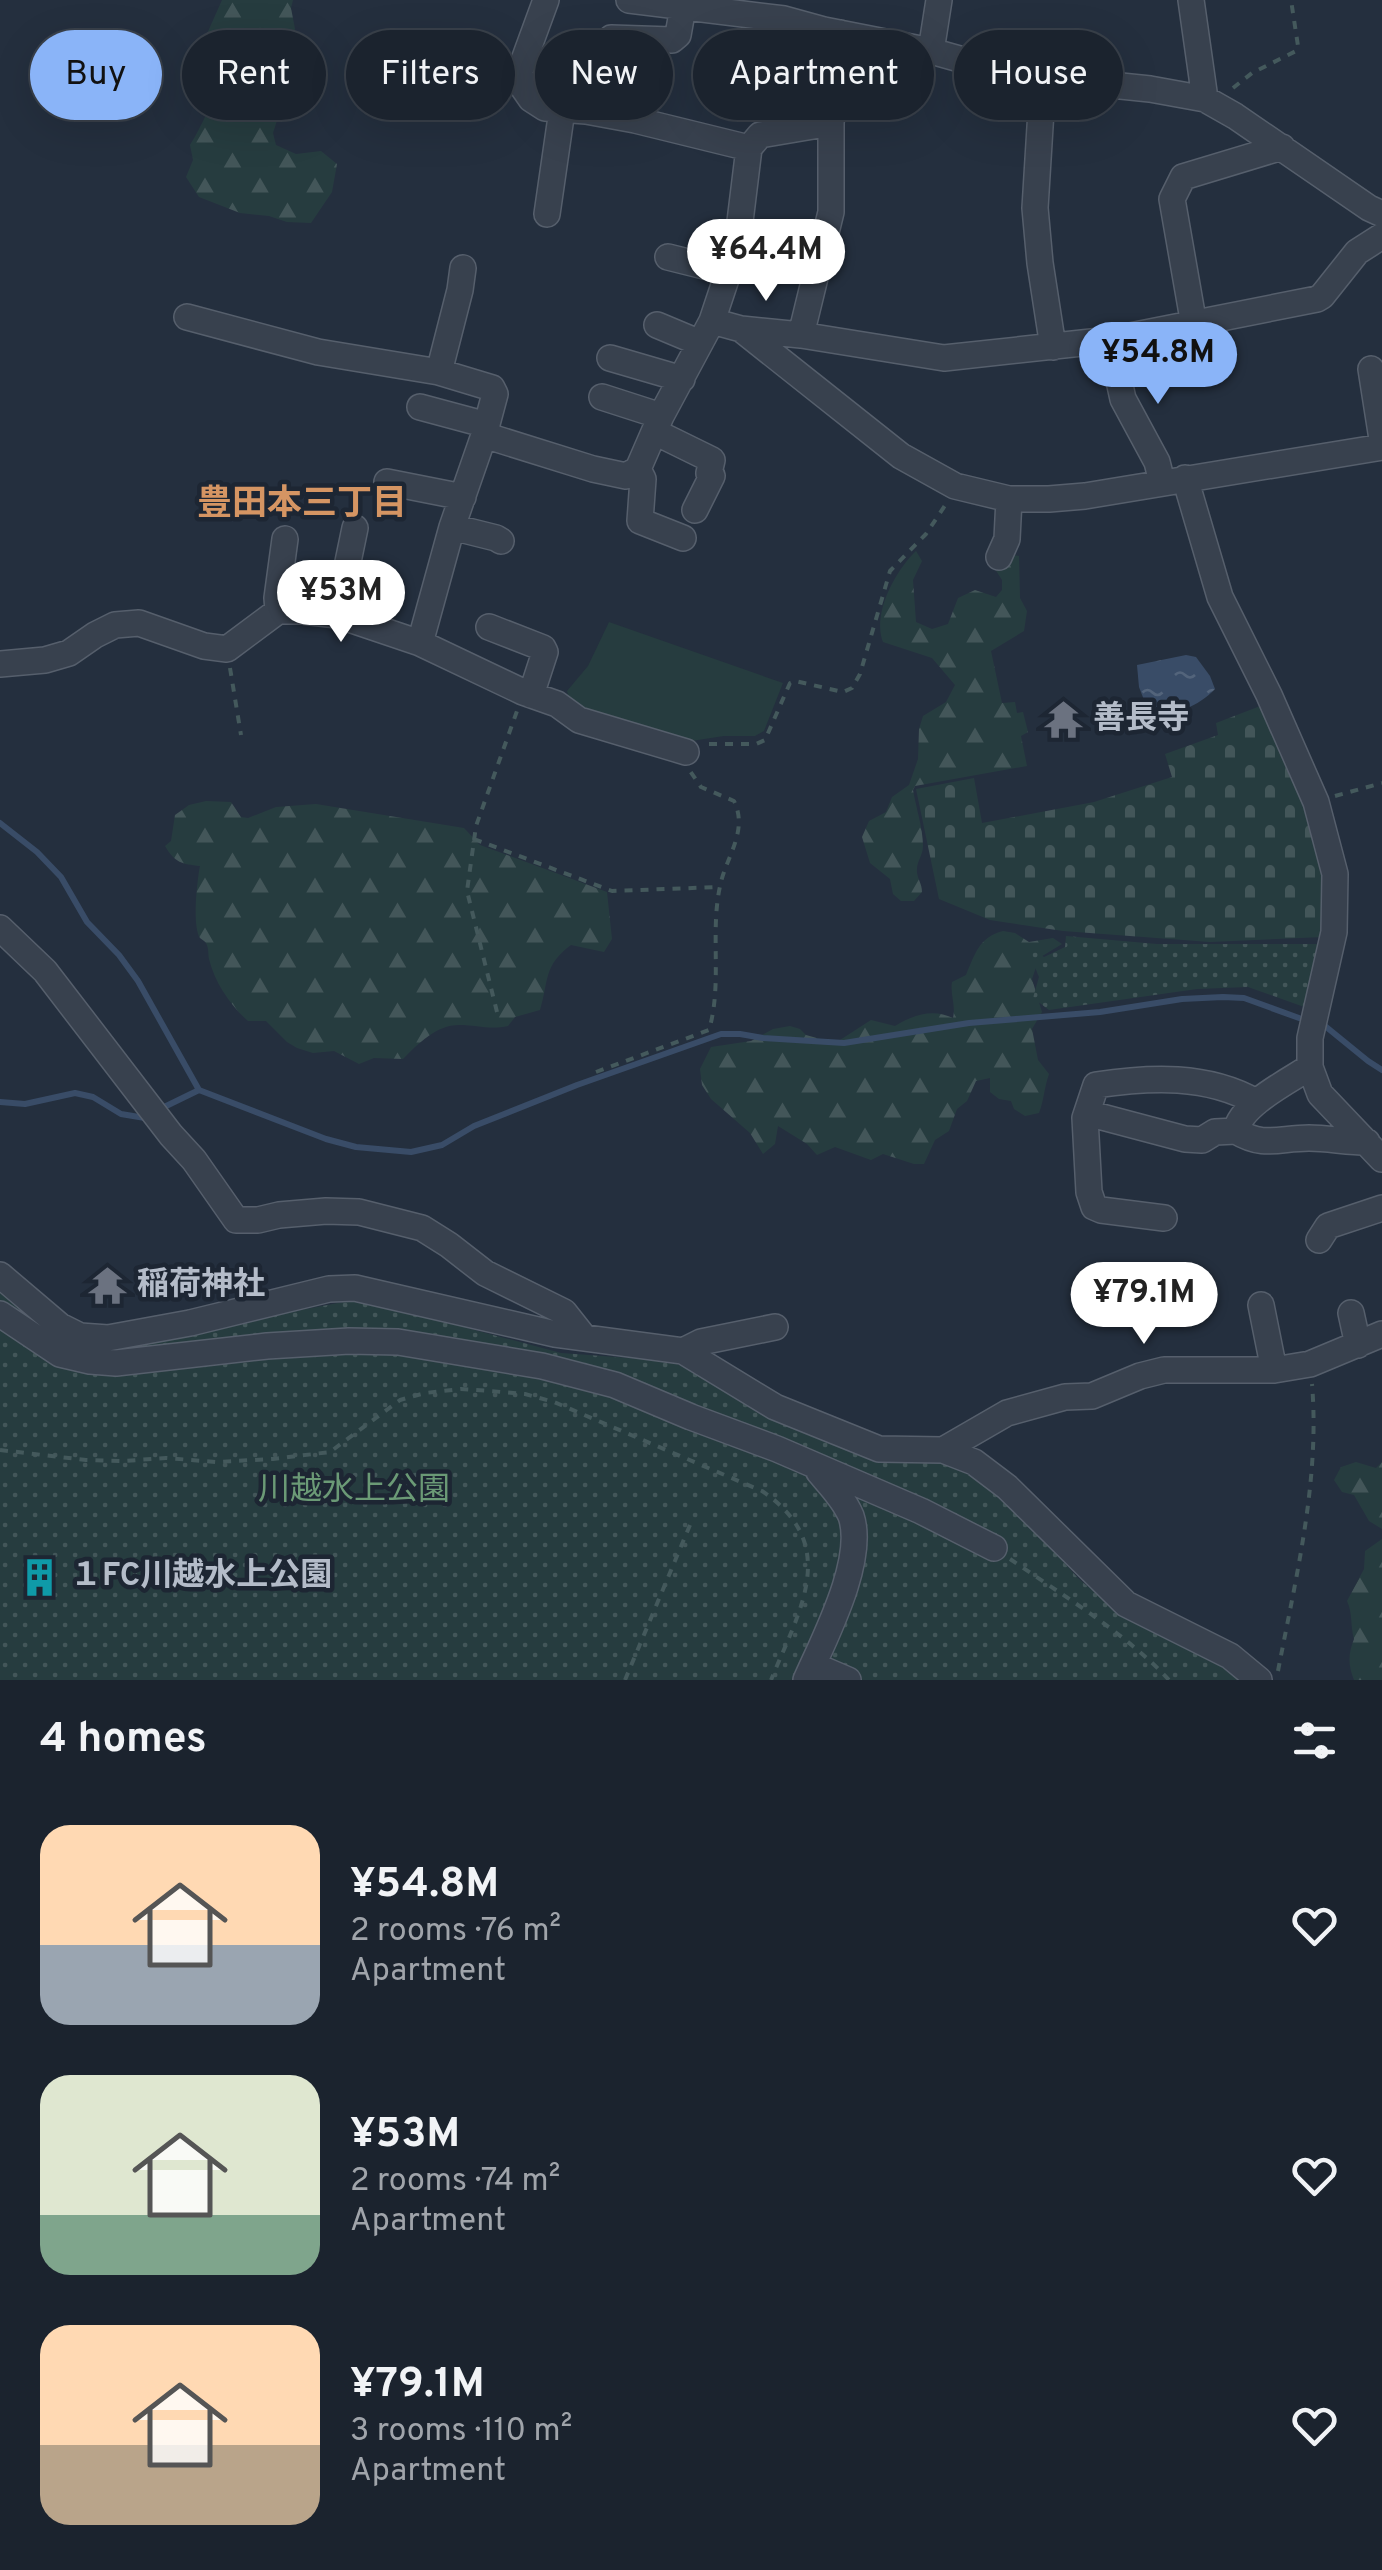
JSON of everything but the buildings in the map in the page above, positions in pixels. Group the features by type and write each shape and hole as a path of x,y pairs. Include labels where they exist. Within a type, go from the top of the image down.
{"street":[{"path":"535,101 522,86 520,71 546,0"},
{"path":"630,0 683,7 782,10 827,30"},
{"path":"934,32 939,0"},
{"path":"1190,0 1212,103"},
{"path":"673,39 678,36 683,7"},
{"path":"515,71 520,71"},
{"path":"1123,86 1212,103 1382,214"},
{"path":"547,214 561,120"},
{"path":"635,120 749,148"},
{"path":"801,335 831,212 831,120"},
{"path":"1040,120 1035,208 1053,347"},
{"path":"420,406 594,469 626,476 638,469 706,332 737,246 749,148 760,134 831,124"},
{"path":"1194,325 1172,199 1183,177 1282,148"},
{"path":"657,324 706,332 741,329 801,335 944,358 1053,347 1194,325 1317,299 1357,252 1382,236"},
{"path":"668,257 728,272"},
{"path":"439,372 463,268"},
{"path":"187,317 318,352 439,372 492,388 495,394 486,430 452,527 420,643"},
{"path":"741,329 900,456 955,486 1009,498 1067,498 1382,447"},
{"path":"1110,340 1123,399 1157,462 1174,480 1220,597 1316,802 1335,874 1336,902 1334,932 1310,1038 1310,1068 1320,1094 1374,1150"},
{"path":"610,358 682,379"},
{"path":"1371,370 1382,439"},
{"path":"602,397 658,424 712,460 708,473 712,476 695,510"},
{"path":"638,469 643,479 640,521 683,538"},
{"path":"388,482 463,496"},
{"path":"999,557 1007,539 1009,498"},
{"path":"452,527 501,541"},
{"path":"337,615 355,528"},
{"path":"278,611 285,539"},
{"path":"0,664 46,660 68,653 114,625 140,624 204,646 227,649 278,611 337,615 420,643 527,694 558,704 579,720 686,752"},
{"path":"489,627 544,648 527,694"},
{"path":"1,930 45,971 194,1160 236,1220 326,1210 359,1212 422,1228 484,1273 564,1312 583,1336"},
{"path":"1236,1131 1237,1123 1256,1102 1310,1068"},
{"path":"1164,1218 1094,1206 1088,1179 1085,1118 1096,1086 1177,1080 1238,1092 1256,1102"},
{"path":"1087,1113 1185,1139 1202,1140 1215,1132 1236,1131 1250,1140 1312,1138 1374,1150"},
{"path":"1318,1240 1328,1226 1382,1208"},
{"path":"0,1276 60,1326 80,1336 108,1338 328,1289 355,1288 555,1334 683,1351 774,1407 879,1448 943,1450 974,1462 1007,1487 1126,1604 1230,1656 1259,1680"},
{"path":"1262,1305 1274,1370"},
{"path":"943,1450 1007,1413 1065,1398 1092,1396 1164,1370 1274,1370 1310,1364 1370,1339 1351,1313"},
{"path":"0,1314 60,1354 90,1361 116,1363 350,1341 398,1342 542,1366 615,1385 691,1418 777,1448 921,1511 994,1548"},
{"path":"683,1351 701,1342 774,1327"},
{"path":"812,1464 840,1497 851,1517 854,1539 847,1583 809,1672 848,1680"}],"path":[{"path":"1212,103 1252,73 1296,50 1291,0"},
{"path":"596,1072 709,1030 716,987 720,887 740,827 734,801 701,787 691,774 686,752 703,745 756,744 765,740 790,683 795,681 843,692 852,688 860,674 890,571 926,534 955,486"},
{"path":"227,649 241,735"},
{"path":"497,1012 467,891 476,826 527,694"},
{"path":"1316,802 1382,783"},
{"path":"474,839 612,891 720,887"},
{"path":"1277,1679 1304,1530 1314,1446 1310,1364"},
{"path":"0,1450 86,1460 166,1458 216,1462 273,1458 330,1452 400,1400 425,1392 490,1391 554,1402 762,1491 782,1504 799,1530 810,1564 802,1605 770,1680"},
{"path":"624,1680 690,1525"},
{"path":"994,1548 1081,1608 1169,1680"}],"green space":[{"path":"222,0 293,0 295,30 209,30"},
{"path":"203,120 277,120 273,133 276,145 296,154 321,151 337,164 332,192 311,223 240,213 199,197 186,177 193,160 190,145"},
{"path":"916,551 922,561 913,580 916,622 932,629 948,624 958,598 975,590 996,597 1002,590 1002,580 995,569 1004,554 1019,556 1020,598 1027,611 1024,631 991,651 1002,703 1015,702 1017,713 1023,712 1028,732 1021,736 1027,766 915,786 923,839 917,872 922,892 914,901 901,901 893,894 890,879 870,863 862,837 869,821 886,812 892,797 909,785 918,759 923,716 946,702 955,685 932,658 883,642 883,606 900,570"},
{"path":"609,622 783,683 764,731 755,736 685,742 592,717 570,701 567,691 588,666"},
{"path":"1263,705 1302,796 1317,843 1325,890 1323,937 1210,942 1063,931 990,920 939,899 916,789 974,778 982,823 1094,802 1172,777 1165,754 1218,735 1216,723"},
{"path":"231,802 241,817 248,818 276,807 316,804 464,828 480,845 607,892 612,939 604,952 571,945 551,967 540,1010 515,1017 508,1026 443,1028 403,1059 374,1058 359,1064 334,1051 313,1053 297,1048 266,1021 248,1021 224,993 196,924 200,866 180,862 165,846 171,841 175,815 189,805"},
{"path":"1003,931 1029,942 1053,938 1062,944 1039,958 1032,979 1042,1012 1032,1029 1038,1060 1049,1074 1039,1113 1025,1116 1014,1109 1011,1101 999,1099 990,1092 990,1078 976,1081 967,1101 957,1109 949,1131 935,1140 924,1164 883,1154 871,1160 835,1147 817,1155 778,1126 775,1144 763,1154 750,1133 711,1099 702,1085 700,1069 711,1047 751,1041 773,1029 790,1026 806,1035 840,1040 871,1020 895,1026 923,1014 953,1018 952,982 966,975 983,942"},
{"path":"1066,936 1157,944 1317,944 1317,971 1307,1008 1248,987 1197,989 1049,1010 1033,998 1039,977 1028,950 1044,957 1065,947"},
{"name":"川越水上公園","path":"0,1293 56,1340 93,1350 343,1302 370,1302 561,1353 671,1361 758,1413 879,1459 946,1463 981,1480 1108,1604 1211,1658 1240,1680 0,1680"},
{"path":"1356,1462 1376,1468 1382,1462 1382,1529 1369,1521 1354,1495 1342,1492 1334,1480 1341,1467"},
{"path":"1382,1539 1382,1680 1354,1680 1350,1660 1354,1639 1347,1601 1364,1569 1365,1551"}],"water":[{"path":"1186,655 1196,657 1215,689 1186,709 1151,718 1139,687 1137,665"}],"waterway":[{"path":"0,823 61,877 87,922 138,981 199,1090 356,1147 411,1152 442,1145 474,1126 577,1085 721,1034 844,1043 969,1023 1223,997 1244,998 1299,1018"},
{"path":"1325,1026 1382,1070"},
{"path":"160,1109 199,1090"},
{"path":"0,1102 25,1104 75,1093 93,1097 121,1114 145,1118"}],"place":[{"name":"善長寺","path":"1063,720"},
{"name":"稲荷神社","path":"107,1286"},
{"name":"１FC川越水上公園","path":"40,1577"}],"district":[{"name":"豊田本三丁目","path":"302,505"}]}
